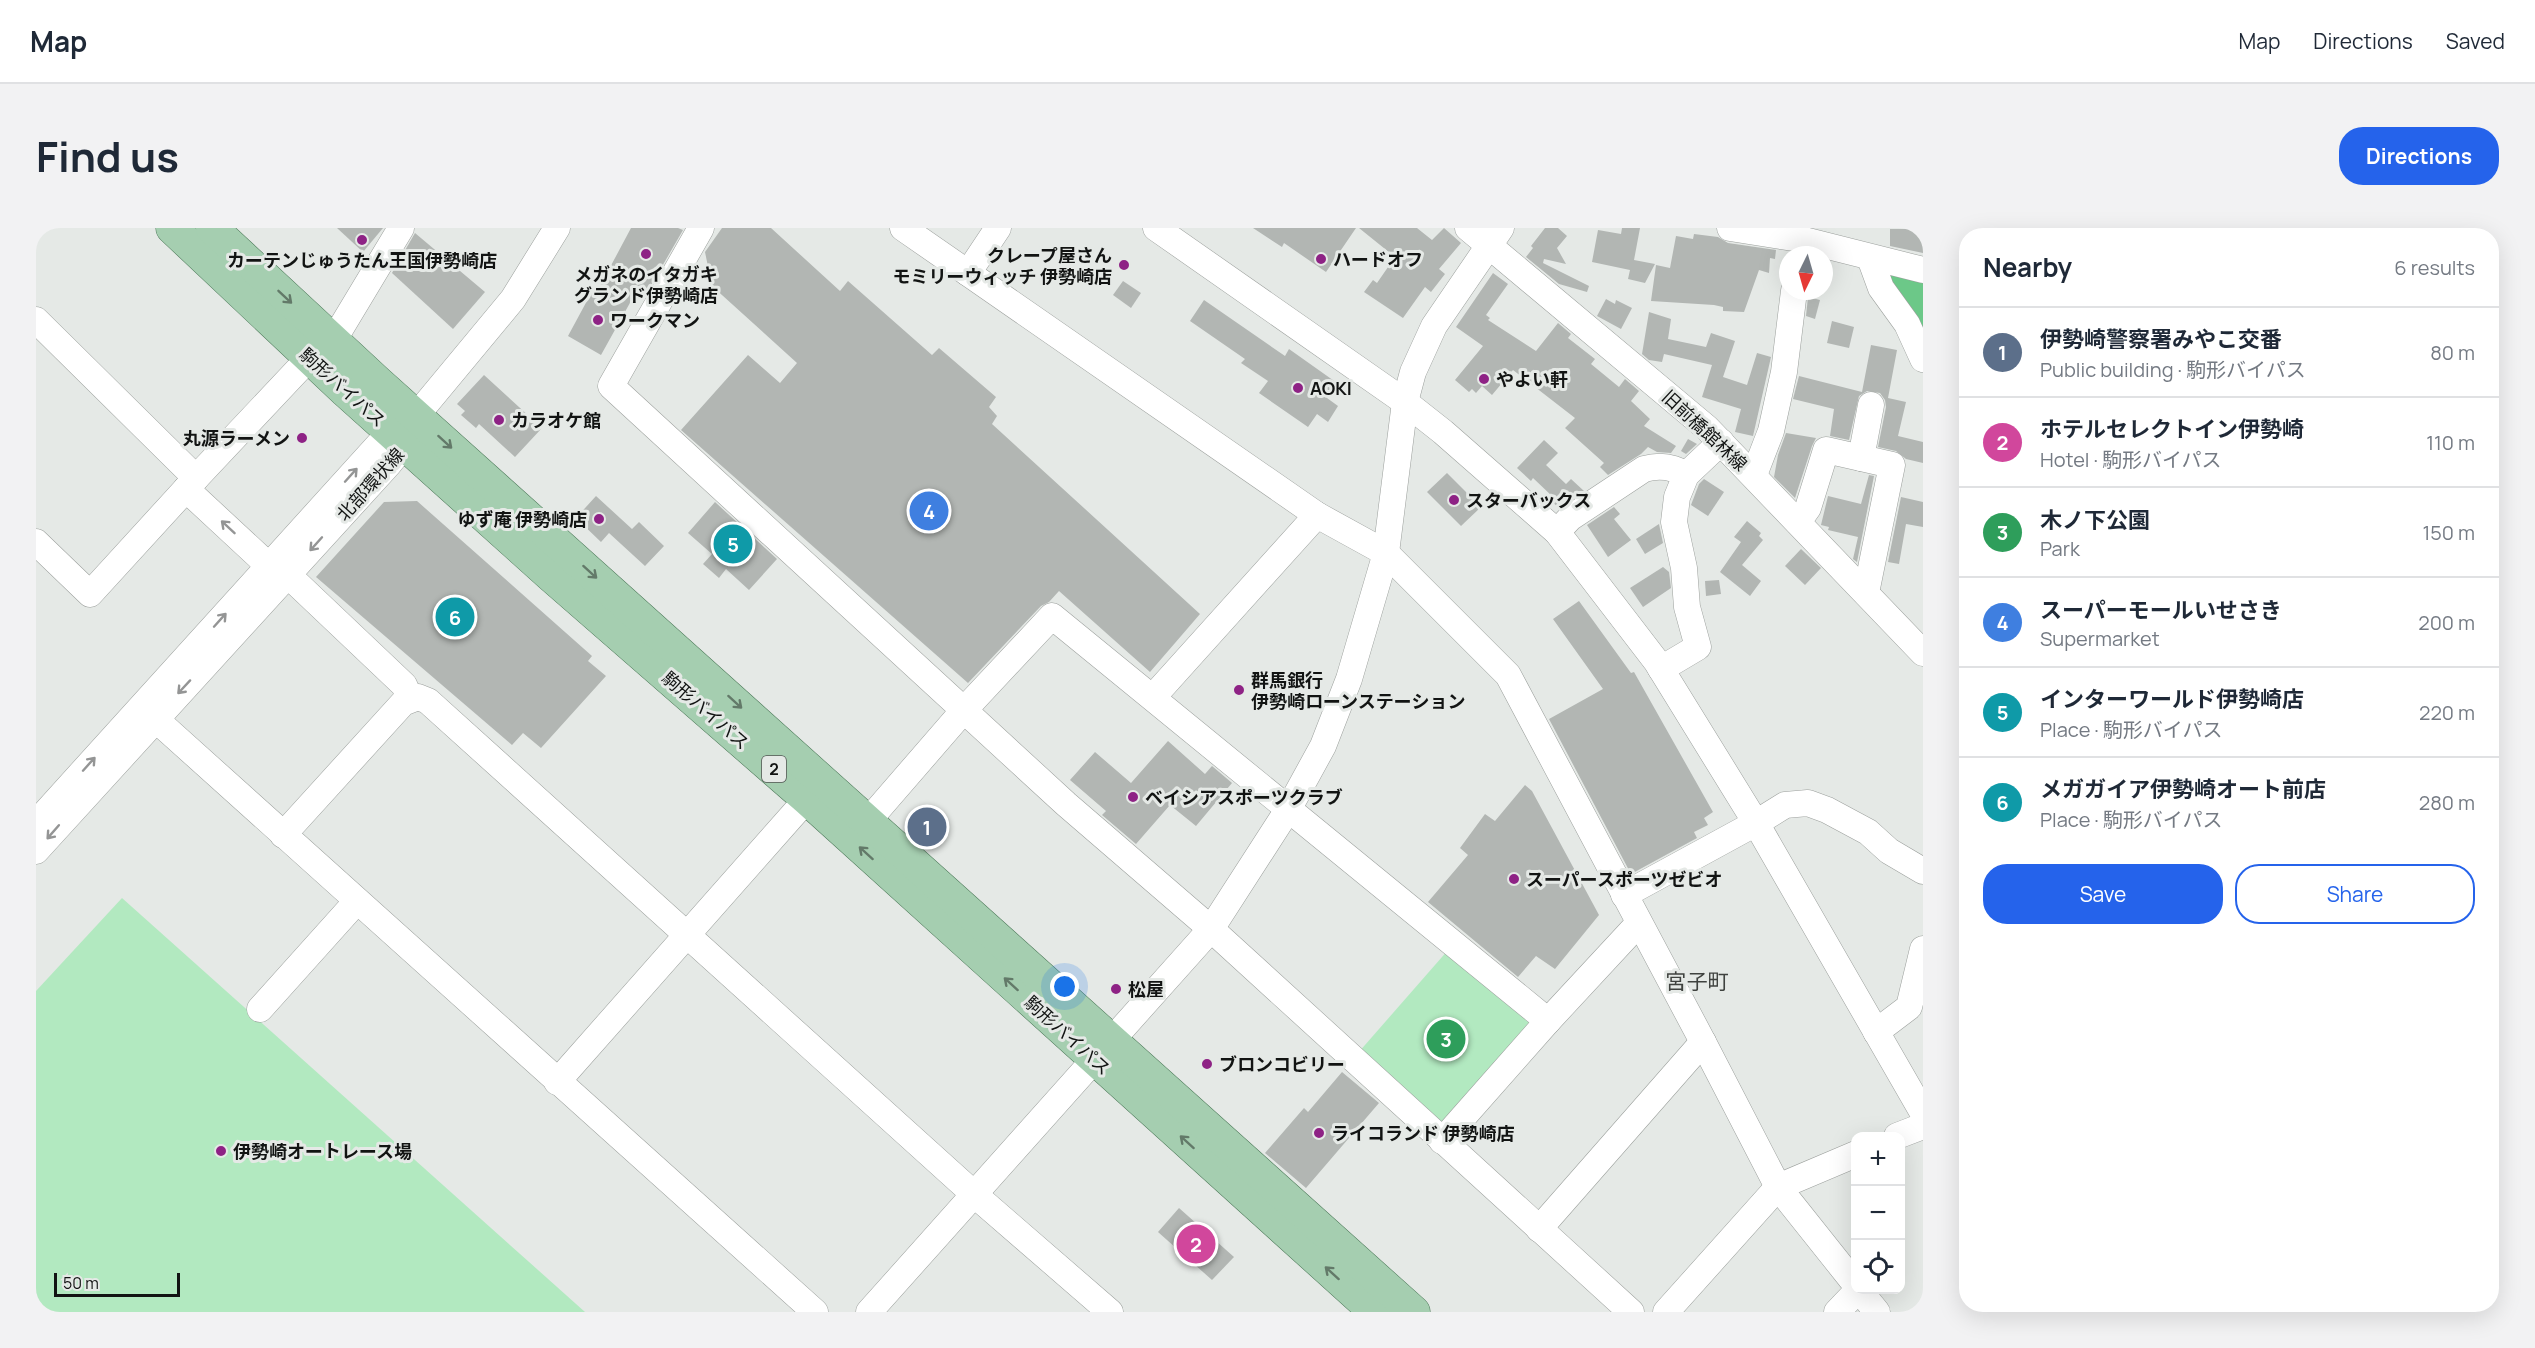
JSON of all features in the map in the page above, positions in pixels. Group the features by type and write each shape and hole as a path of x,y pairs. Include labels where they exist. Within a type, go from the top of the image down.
{"main road":[{"name":"駒形バイパス","path":"172,228 241,295 322,349"},
{"name":"駒形バイパス","path":"212,228 322,349 551,576 807,799 1414,1312"},
{"name":"駒形バイパス","path":"404,431 867,822 1375,1312"}],"street":[{"path":"36,542 90,594 191,483 322,349 401,228"},
{"name":"北部環状線","path":"36,823 148,713 404,431 513,299 557,228"},
{"path":"701,228 610,386 1066,804 1211,929 1631,1312"},
{"path":"903,228 1317,515 1386,553 1508,675 1778,1187 1851,1279"},
{"path":"968,273 998,228"},
{"path":"1155,228 1405,402 1443,432 1557,532 1661,669 1756,824 1923,1113"},
{"name":"旧前橋館林線","path":"1468,228 1495,237 1721,442 1923,653"},
{"path":"1730,228 1799,241 1923,270"},
{"path":"869,1312 1211,929 1289,808 1323,747 1349,679 1386,553 1405,402 1413,372 1434,326 1495,237"},
{"path":"1869,258 1881,288 1907,324 1923,359"},
{"path":"1754,475 1772,430 1784,372 1793,300"},
{"path":"36,320 191,483 279,570 404,685 410,698"},
{"path":"1861,458 1871,405"},
{"path":"1661,669 1698,647 1687,607 1684,568 1674,522 1677,497 1686,475 1721,442"},
{"path":"1798,522 1808,508 1826,450 1892,465 1866,592"},
{"path":"1557,532 1570,518 1644,469 1658,465 1686,475"},
{"path":"1153,697 1317,515"},
{"path":"867,822 964,710 1052,616 1548,1021"},
{"path":"283,835 403,703 410,698 418,697 428,701 688,933 1100,1309"},
{"path":"148,713 815,1312"},
{"name":"北部環状線","path":"36,851 148,713"},
{"path":"557,1082 807,799"},
{"path":"1624,895 1756,824 1785,805 1808,803 1868,831 1889,851 1923,871"},
{"path":"260,1009 357,901"},
{"path":"1442,1141 1638,924"},
{"path":"1876,1032 1909,1007 1923,949"},
{"path":"1539,1229 1703,1042"},
{"path":"1905,1134 1923,1126"},
{"path":"1666,1312 1778,1187 1851,1156"},
{"path":"1837,1312 1854,1294"},
{"path":"1861,1294 1877,1312"}],"green space":[{"path":"1884,272 1923,279 1923,344"},
{"name":"伊勢崎オートレース場","path":"122,898 585,1312 36,1312 36,991"},
{"path":"1449,949 1533,1019 1442,1127 1358,1053"}],"building":[{"name":"カーテンじゅうたん王国伊勢崎店","path":"337,228 383,228 363,252"},
{"path":"631,228 678,228 683,230 645,296 636,292 601,355 568,336 595,286 599,288"},
{"path":"722,228 771,228 840,291 848,281 932,355 939,348 996,397 989,407 997,416 992,424 1200,614 1150,672 1059,591 1049,602 1041,606 968,683 681,430 748,355 780,383 797,363 712,286 705,252"},
{"name":"ハードオフ","path":"1253,228 1356,228 1326,272 1284,243 1282,247"},
{"path":"1359,228 1417,228 1432,240 1444,228 1461,243 1439,269 1445,274 1431,292 1425,287 1403,318 1364,292 1373,280 1377,283 1395,257"},
{"path":"1545,228 1558,228 1567,236 1557,248 1566,264 1544,259 1543,263 1589,286 1587,292 1559,284 1526,257 1533,248 1531,246"},
{"path":"1622,228 1640,228 1634,260 1655,264 1645,283 1628,279 1630,270 1592,262 1598,230 1621,234"},
{"path":"1890,229 1923,229 1923,253 1890,246"},
{"path":"415,233 485,292 453,329 392,273"},
{"path":"1694,234 1718,237 1728,243 1776,250 1775,259 1770,258 1769,273 1759,270 1744,312 1723,311 1723,307 1714,305 1651,301 1656,265 1670,268 1676,236 1693,239"},
{"path":"1493,273 1508,284 1486,315 1490,318 1488,320 1536,351 1558,323 1571,334 1568,338 1595,359 1591,364 1619,387 1625,379 1639,391 1631,401 1650,419 1644,426 1676,446 1671,453 1657,452 1648,447 1608,475 1600,467 1604,463 1565,428 1575,418 1513,370 1492,395 1482,386 1476,393 1472,389 1469,392 1455,380 1483,346 1456,327"},
{"path":"1123,281 1141,293 1131,308 1113,295"},
{"path":"1606,299 1615,304 1616,300 1632,308 1621,329 1597,316"},
{"path":"1204,300 1285,356 1289,349 1337,383 1327,398 1338,406 1328,422 1317,414 1308,427 1259,393 1268,381 1241,363 1245,359 1190,321"},
{"path":"1808,300 1820,300 1815,319 1806,316"},
{"path":"1649,312 1671,319 1668,339 1706,347 1711,333 1735,341 1723,377 1747,385 1757,353 1771,357 1753,436 1735,432 1741,409 1702,397 1712,365 1664,354 1662,362 1649,360 1642,354"},
{"path":"1832,321 1854,327 1849,348 1827,343"},
{"path":"1871,345 1897,350 1888,398 1906,402 1898,436 1923,442 1923,463 1906,459 1896,451 1878,447 1886,407 1885,400 1880,393 1867,391 1859,396 1849,440 1830,436 1834,409 1793,399 1799,376 1862,392"},
{"name":"カラオケ館","path":"484,375 542,428 515,457 479,424 476,428 461,415 465,411 457,404"},
{"path":"1786,433 1816,438 1795,498 1774,477 1778,455"},
{"path":"1688,439 1697,444 1686,454 1681,451"},
{"path":"1544,440 1558,453 1546,465 1566,484 1571,479 1584,491 1559,508 1550,500 1553,497 1533,478 1531,481 1517,468"},
{"name":"スターバックス","path":"1447,473 1481,507 1461,526 1427,492"},
{"path":"1869,475 1874,476 1857,562 1853,559 1858,537 1828,530 1829,527 1821,525 1828,496 1861,504"},
{"path":"1704,479 1724,492 1708,516 1691,505 1699,484"},
{"path":"596,496 632,529 639,522 664,546 645,566 609,533 601,542 576,518"},
{"path":"1901,497 1923,502 1923,527 1906,524 1899,564 1888,562"},
{"path":"417,501 592,656 588,661 606,676 541,748 523,733 512,745 316,577 384,502"},
{"path":"715,502 777,559 749,590 726,569 719,578 703,564 712,554 688,533"},
{"path":"1614,507 1620,514 1614,519 1631,540 1608,557 1587,525"},
{"path":"1747,521 1761,533 1759,536 1763,540 1742,565 1761,581 1750,596 1720,572 1741,542 1734,537"},
{"path":"1659,524 1663,543 1645,554 1636,539"},
{"path":"1801,549 1821,568 1805,585 1785,566"},
{"path":"1663,567 1669,572 1671,588 1643,607 1630,588"},
{"path":"1719,580 1721,594 1706,596 1705,581"},
{"path":"1579,601 1631,673 1634,672 1713,812 1704,818 1708,825 1694,832 1697,838 1631,874 1549,719 1603,689 1553,619"},
{"name":"ベイシアスポーツクラブ","path":"1168,741 1205,774 1212,766 1232,783 1196,826 1170,805 1136,844 1102,815 1106,811 1070,780 1095,752 1131,783"},
{"name":"スーパースポーツゼビオ","path":"1525,785 1532,791 1599,915 1555,969 1536,956 1518,977 1428,902 1468,855 1460,848 1485,814 1495,821"},
{"name":"ライコランド 伊勢崎店","path":"1342,1072 1379,1103 1306,1188 1265,1153 1304,1108 1308,1112"},
{"path":"1179,1208 1234,1257 1212,1280 1158,1232"}],"place":[{"name":"カーテンじゅうたん王国伊勢崎店","path":"362,240"},
{"name":"メガネのイタガキ グランド伊勢崎店","path":"646,254"},
{"name":"ハードオフ","path":"1321,259"},
{"name":"クレープ屋さん モミリーウィッチ 伊勢崎店","path":"1124,265"},
{"name":"ワークマン","path":"598,320"},
{"name":"やよい軒","path":"1484,379"},
{"name":"AOKI","path":"1298,388"},
{"name":"カラオケ館","path":"499,420"},
{"name":"丸源ラーメン","path":"302,438"},
{"name":"スターバックス","path":"1454,500"},
{"name":"スーパーモールいせさき","path":"929,511"},
{"name":"ゆず庵 伊勢崎店","path":"599,519"},
{"name":"インターワールド伊勢崎店","path":"733,544"},
{"name":"メガガイア伊勢崎オート前店","path":"455,617"},
{"name":"群馬銀行 伊勢崎ローンステーション","path":"1239,690"},
{"name":"ベイシアスポーツクラブ","path":"1133,797"},
{"name":"伊勢崎警察署みやこ交番","path":"927,827"},
{"name":"スーパースポーツゼビオ","path":"1514,879"},
{"name":"松屋","path":"1116,989"},
{"name":"木ノ下公園","path":"1446,1039"},
{"name":"ブロンコビリー","path":"1207,1064"},
{"name":"ライコランド 伊勢崎店","path":"1319,1133"},
{"name":"伊勢崎オートレース場","path":"221,1151"},
{"name":"ホテルセレクトイン伊勢崎","path":"1196,1244"}],"district":[{"name":"宮子町","path":"1697,981"}]}
